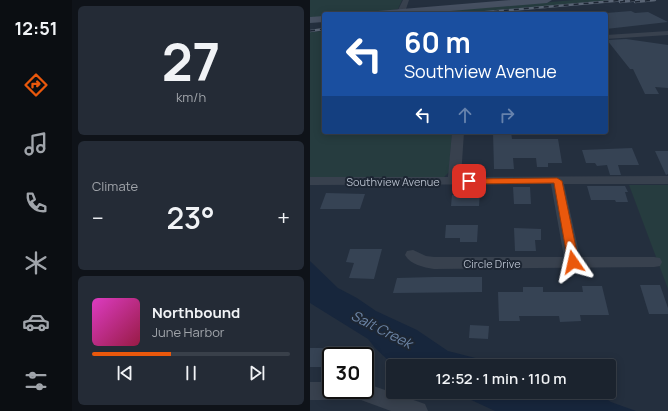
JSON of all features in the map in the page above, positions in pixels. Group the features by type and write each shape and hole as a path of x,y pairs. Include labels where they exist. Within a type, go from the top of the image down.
{"street":[{"path":"406,0 401,12 547,0"},
{"path":"310,20 322,19"},
{"path":"608,37 668,33"},
{"path":"454,181 458,134"},
{"name":"Southview Avenue","path":"310,181 668,180"},
{"path":"557,181 573,262"},
{"name":"Circle Drive","path":"413,255 422,261 434,263 654,262"},
{"path":"310,391 361,391 417,411"}],"green space":[{"path":"310,0 402,0 398,9 389,12 322,12 322,17 310,18"},
{"path":"574,0 616,0 476,12 431,12"},
{"path":"322,31 322,134 452,134 449,172 444,177 310,179 310,32"},
{"path":"629,185 668,185 668,289"}],"water":[{"name":"Salt Creek","path":"310,261 338,288 357,298 376,311 417,330 448,351 479,359 387,359 368,339 310,303"},
{"path":"469,399 606,399 636,411 495,411"}],"building":[{"path":"631,11 635,13 648,12 668,22 608,29 608,13"},
{"path":"626,39 668,45 668,88 655,87 659,94 645,94 633,69 630,69 608,40"},
{"path":"493,134 511,134 512,139 558,139 562,163 548,163 548,167 537,167 536,158 513,158 514,169 494,169"},
{"path":"632,148 639,165 618,165 621,175 610,175 607,165 597,166 595,163 586,163 582,150"},
{"path":"655,151 668,151 668,174 666,175"},
{"path":"587,186 625,186 628,192 625,192 628,202 616,202 615,200 591,200"},
{"path":"513,187 530,187 531,204 514,204"},
{"path":"463,192 480,192 479,206 451,206 452,195 463,195"},
{"path":"326,193 365,194 360,209 320,209"},
{"path":"446,225 478,225 477,242 460,242 460,238 445,238"},
{"path":"514,228 541,229 541,240 535,240 536,251 515,251"},
{"path":"350,249 382,249 374,279 349,278 354,263 346,262"},
{"path":"482,277 482,292 393,293 397,278"},
{"path":"640,285 660,285 668,308 668,314 649,314"},
{"path":"582,286 602,286 609,315 580,315 581,321 560,322 559,316 519,316 520,321 499,321 498,292 523,292 523,287 543,287 543,292 583,292"},
{"path":"470,325 489,326 488,339 469,338"},
{"path":"310,348 322,348 322,367 310,367"}],"railway":[{"path":"487,12 625,0"},
{"path":"620,2 640,0"},
{"path":"635,2 655,0"},
{"path":"310,31 322,29"}],"route":[{"path":"469,181 557,181 573,262"}]}
